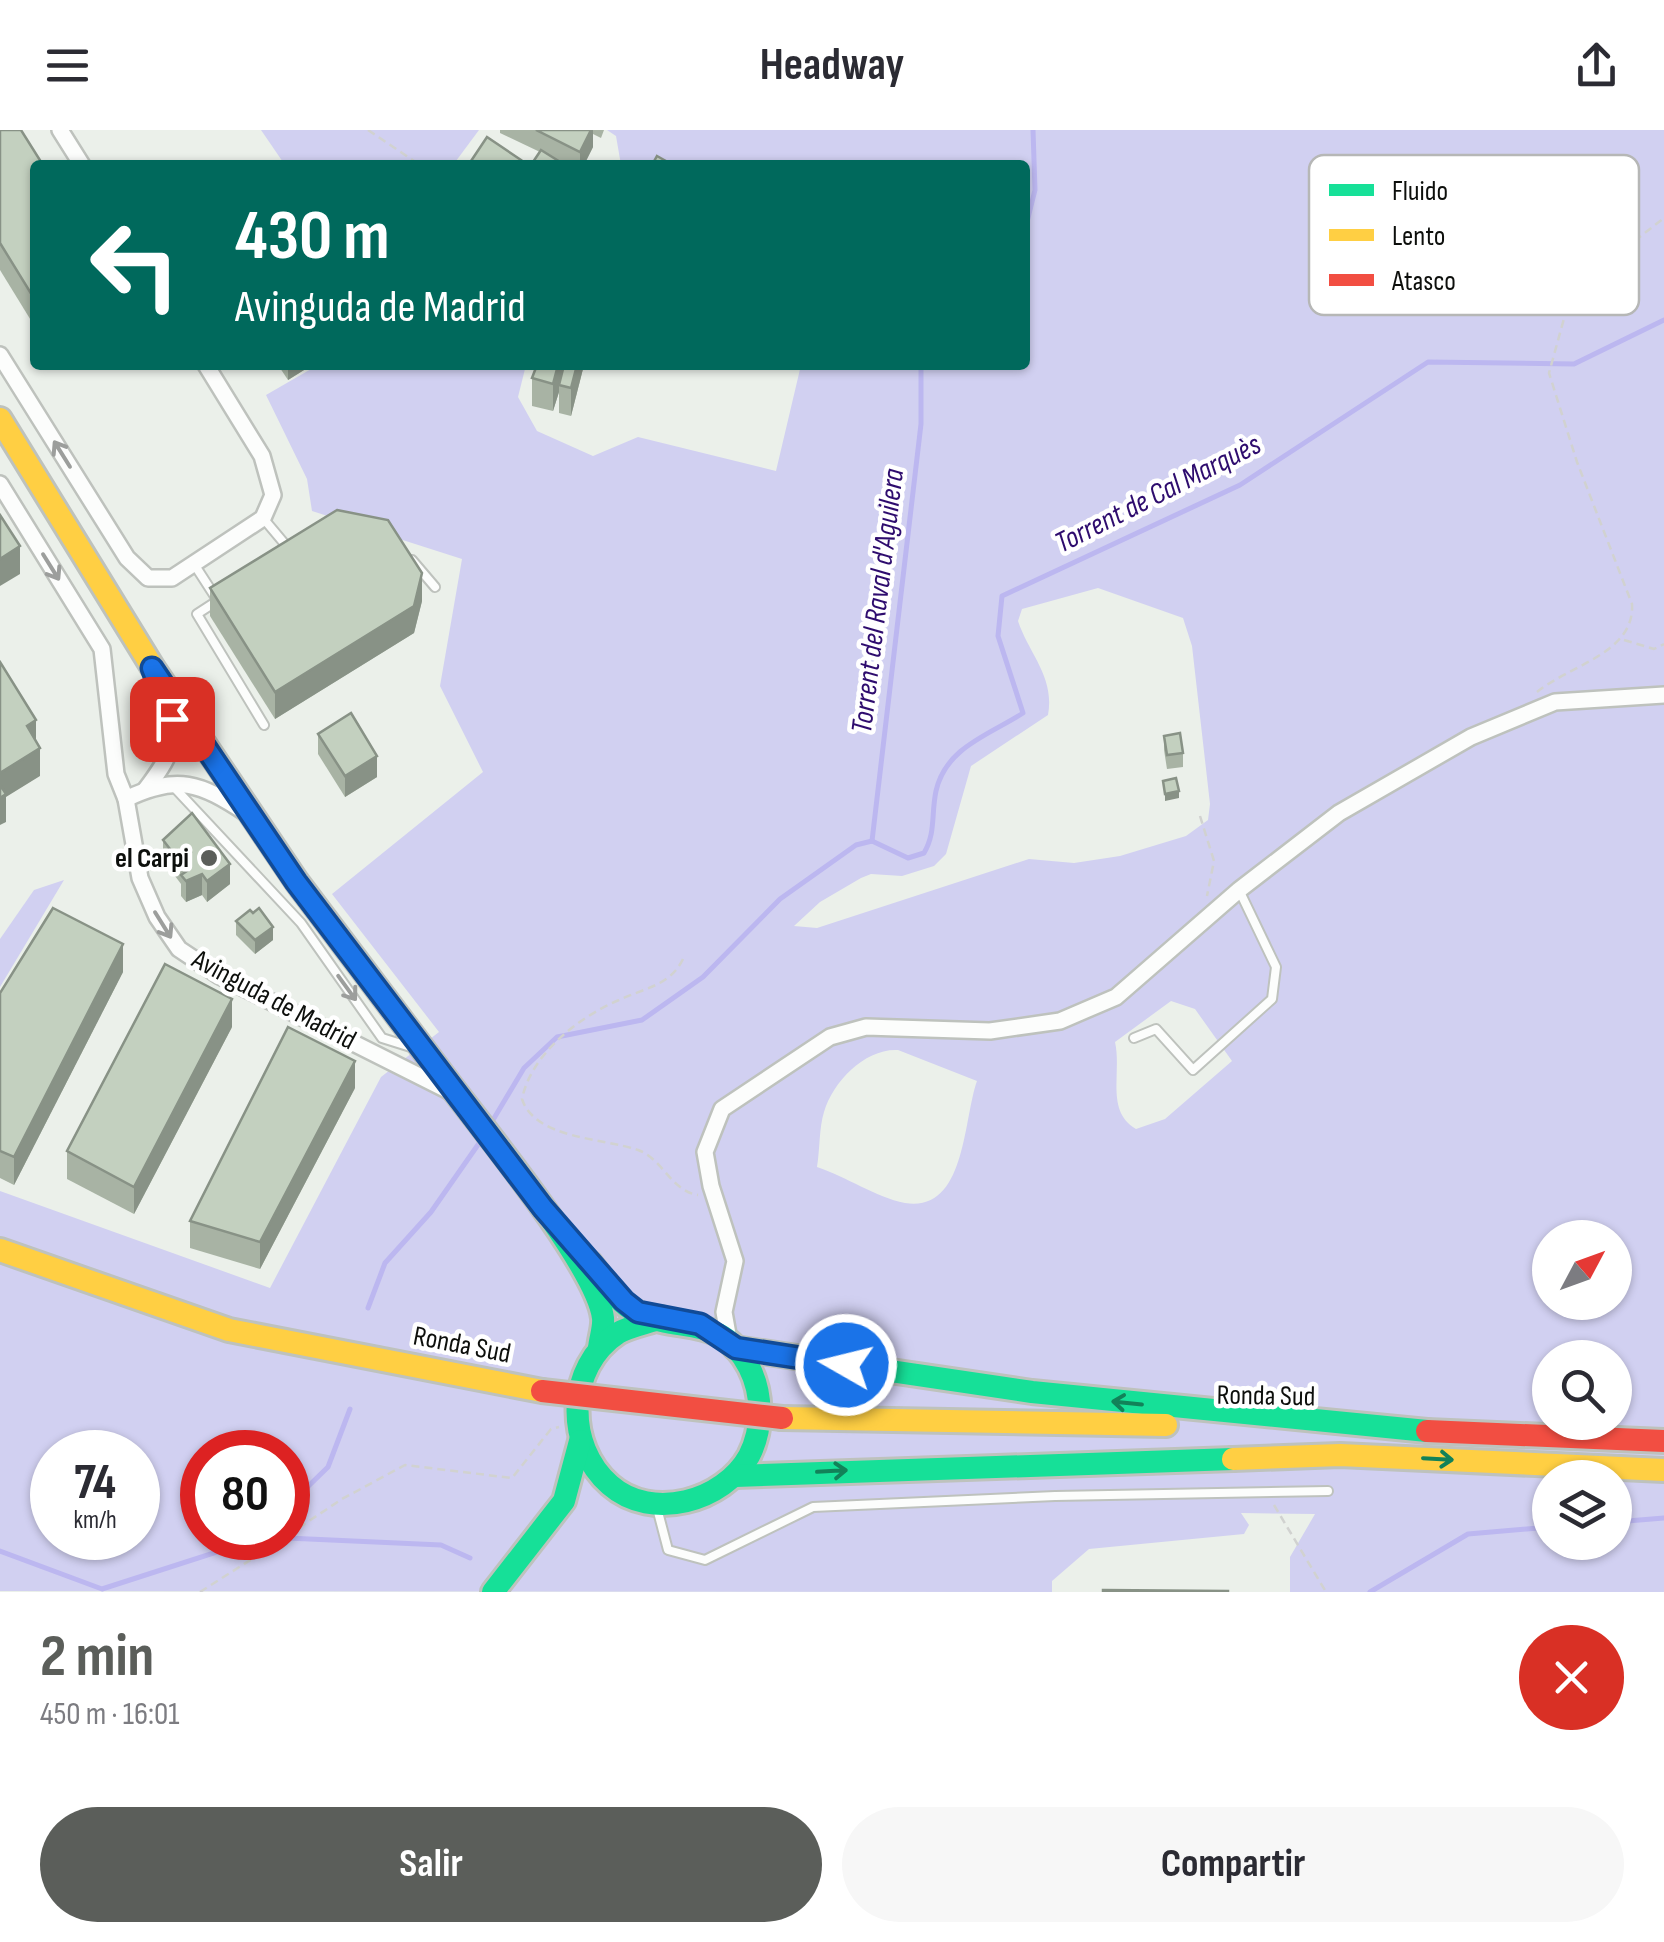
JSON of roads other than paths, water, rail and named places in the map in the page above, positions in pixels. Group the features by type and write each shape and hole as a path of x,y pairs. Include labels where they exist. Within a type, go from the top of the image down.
{"main road":[{"path":"0,418 152,668 296,882 543,1208 598,1297 602,1320 599,1348"},
{"path":"543,1208 638,1312 690,1322 733,1346 1032,1392 1364,1428 1664,1441"},
{"name":"Ronda Sud","path":"0,1250 229,1330 542,1391 782,1418 926,1424 1364,1428"},
{"path":"564,1501 577,1431 578,1382 599,1348 627,1327 661,1318"},
{"path":"577,1431 597,1473 614,1488 656,1504 699,1499 735,1476 747,1460 760,1422 756,1383 733,1346"},
{"name":"Ronda Sud","path":"926,1424 1340,1455"},
{"path":"735,1476 1340,1455 1664,1470"},
{"path":"493,1592 564,1501 590,1489 614,1488"}],"street":[{"path":"60,130 79,160"},
{"path":"0,355 127,558 148,578 172,578 194,564 263,518 273,496 262,456 209,370"},
{"name":"Avinguda de Madrid","path":"0,484 102,649 116,774 126,799 140,878 157,917 179,949 218,974 460,1096"},
{"path":"146,789 166,763 176,737 152,668"},
{"path":"733,1346 724,1312 736,1262 713,1192 705,1152 722,1109 830,1037 866,1028 990,1031 1060,1021 1116,997 1239,890 1339,813 1471,737 1554,702 1664,695"},
{"path":"126,799 169,782 197,786 252,816"},
{"path":"690,1322 706,1316 727,1298"}],"lane":[{"path":"263,518 292,552"},
{"path":"277,562 308,542"},
{"path":"399,544 436,587"},
{"path":"194,564 218,601"},
{"path":"233,591 197,614 264,725"},
{"path":"169,782 300,923 382,1038 425,1050"},
{"path":"1134,1038 1156,1030 1193,1070 1272,999 1276,967 1239,890"},
{"path":"656,1504 668,1550 705,1560 814,1507 1055,1496 1328,1491"}],"waterway":[{"name":"Torrent del Raval d'Aguilera","path":"1030,210 1035,190 1033,130"},
{"name":"Torrent de Cal Marquès","path":"872,841 908,858 924,853 932,831 936,791 949,763 970,744 1023,713 998,636 1002,596 1240,485 1428,362 1574,364 1664,320"},
{"name":"Torrent del Raval d'Aguilera","path":"872,841 921,424 921,370"},
{"path":"490,1125 524,1068 557,1037 642,1020 703,977 780,899 856,845 872,841"},
{"path":"368,1308 385,1263 431,1212 482,1139"},
{"path":"310,1485 328,1467 350,1409"},
{"path":"1632,1521 1664,1518"},
{"path":"1370,1592 1468,1534 1532,1529"},
{"path":"310,1539 441,1545 470,1558"},
{"path":"0,1551 102,1589 192,1560"}],"place":[{"name":"el Carpi","path":"209,858"}]}
